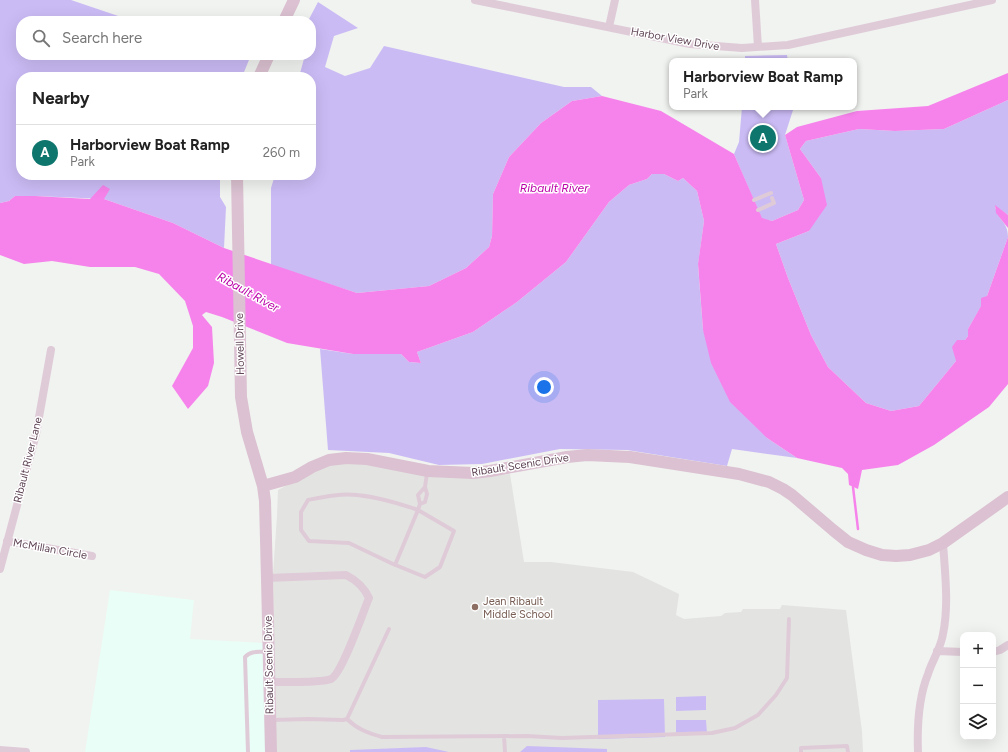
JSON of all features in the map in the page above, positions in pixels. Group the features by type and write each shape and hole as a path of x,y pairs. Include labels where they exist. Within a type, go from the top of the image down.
{"street":[{"path":"286,16 294,0"},
{"name":"Harbor View Drive","path":"477,0 703,46 742,48 788,45 992,0"},
{"path":"609,27 615,0"},
{"path":"755,0 758,46"},
{"path":"261,72 267,60"},
{"name":"Howell Drive","path":"237,180 241,397 244,422 263,486"},
{"name":"Ribault River Lane","path":"0,569 36,434 51,350"},
{"name":"Ribault Scenic Drive","path":"270,752 268,578 263,486 295,477 312,467 329,460 346,458 367,459 428,471 473,473 587,455 630,457 739,474 769,482 783,489 848,542 882,555 896,556 910,555 929,550 943,543 1008,497"},
{"name":"McMillan Circle","path":"7,542 92,556"},
{"path":"918,752 917,732 922,695 927,675 943,636 946,615 943,543"},
{"path":"268,578 346,575 361,585 369,598 340,669 332,679 323,681 269,682"},
{"path":"996,651 1008,645"},
{"path":"937,651 960,652"},
{"path":"0,750 26,752"}],"lane":[{"path":"754,200 771,195 774,203 758,210"},
{"path":"395,565 418,510 420,504 418,495 424,487 428,471"},
{"path":"420,504 425,502 427,494 424,487"},
{"path":"356,494 388,500 418,510 454,530 440,567 425,577 395,565 349,543 309,541 301,530 301,512 308,500 328,496 356,494"},
{"path":"347,719 355,727 382,737 527,736 562,738 712,733 735,728 758,715 776,695 787,678 789,619"},
{"path":"347,719 389,629"},
{"path":"248,752 245,657 254,652 269,652"},
{"path":"270,720 347,719"},
{"path":"504,736 505,752"},
{"path":"801,752 801,748 847,746 848,752"}],"shaded area":[{"path":"0,0 71,0 118,16 16,16 16,60 249,60 244,72 16,72 16,180 220,180 220,197 226,207 224,248 173,223 104,199 15,196 9,201 0,203"},
{"path":"318,2 358,28 334,36 325,67 345,76 370,68 384,46 564,87 591,87 602,96 572,101 541,123 509,157 493,194 492,236 489,247 466,268 429,286 357,293 271,265 271,188 273,180 316,180 316,72 300,72 304,60 316,60 316,16 311,16"},
{"path":"787,55 788,58 745,58 745,56"},
{"path":"1008,100 1008,215 995,206 996,211 1006,227 1008,237 987,296 968,329 968,336 956,361 919,406 891,411 866,403 828,367 811,335 776,244 809,231 821,178 800,149 806,141 859,129 895,131 944,129"},
{"path":"742,110 793,110 785,135 804,200 798,210 772,221 762,219 734,154 739,142"},
{"path":"652,174 664,174 678,181 683,178 697,191 704,221 698,265 703,330 767,438 797,458 732,449 727,466 627,450 560,449 482,464 439,465 389,453 328,450 320,349 353,354 401,354 409,362 421,363 417,352 473,332 517,302 566,262 609,202 629,185 647,179"},
{"name":"Jean Ribault Middle School","path":"355,463 480,477 510,474 524,562 551,562 633,572 679,594 676,615 684,619 721,616 725,613 741,612 743,609 780,609 782,605 846,610 862,731 863,752 276,752 273,574 278,490 327,464"},
{"path":"110,590 194,600 190,639 264,643 266,752 85,752"},
{"path":"706,696 706,710 676,711 676,697"},
{"path":"664,699 665,737 598,739 598,700"},
{"path":"676,720 706,720 707,734 676,734"},
{"path":"527,746 607,749 607,752 520,752"},
{"path":"426,747 449,752 350,752 350,750"}],"water":[{"name":"Ribault River","path":"1008,73 1008,100 944,129 895,131 859,129 806,141 800,149 821,178 827,205 809,231 776,244 811,335 828,367 866,403 891,411 919,406 956,361 952,347 957,340 965,340 968,336 968,329 981,306 981,298 987,296 1008,237 1008,384 989,407 934,445 898,465 862,470 858,489 849,485 848,474 842,468 797,458 767,438 730,402 711,363 703,330 698,264 704,221 697,191 683,178 678,181 664,174 652,174 647,179 629,185 609,202 566,262 517,302 473,332 417,352 421,363 409,362 401,354 353,354 287,343 206,312 202,315 212,327 214,363 208,386 188,409 172,386 193,348 193,326 185,301 159,274 135,267 90,267 52,261 24,264 0,255 0,203 9,201 15,196 90,199 103,185 110,189 104,199 173,223 224,248 357,293 429,286 466,268 489,247 492,236 493,194 509,157 541,123 572,101 602,96 661,111 734,154 762,218 772,221 798,210 804,200 785,135 797,127 857,111 928,106"},
{"path":"995,205 1008,215 1008,228 996,213"}],"waterway":[{"path":"853,487 858,529"}],"place":[{"name":"Harborview Boat Ramp","path":"763,138"},
{"name":"Jean Ribault Middle School","path":"475,607"}]}
